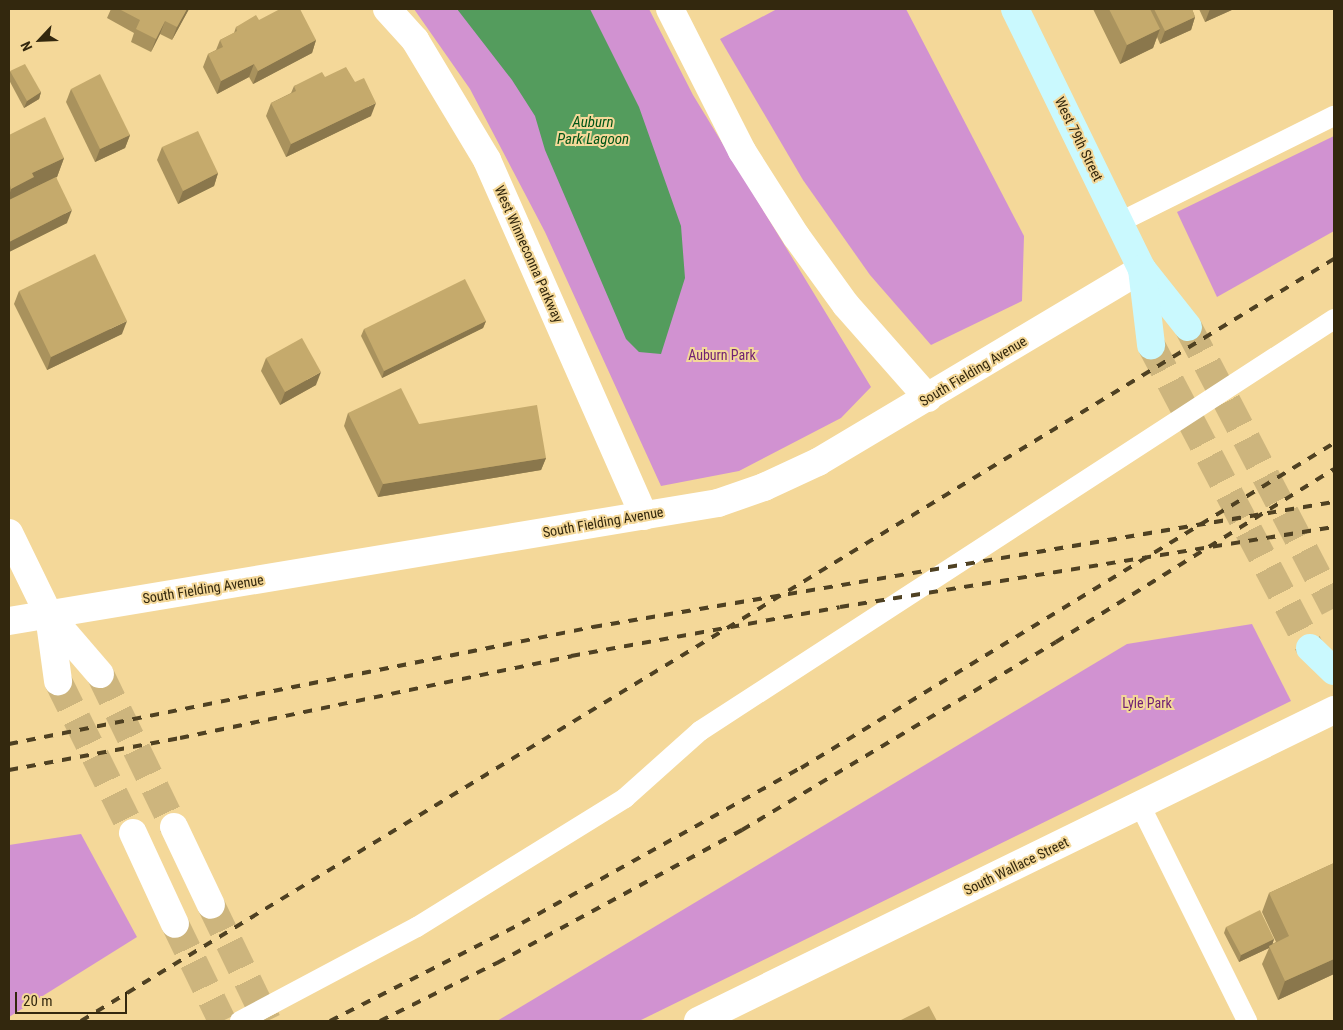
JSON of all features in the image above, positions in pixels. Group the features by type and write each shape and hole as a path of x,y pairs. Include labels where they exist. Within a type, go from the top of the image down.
{"main road":[{"name":"West 79th Street","path":"1015,9 1142,269 1188,327"},
{"name":"West 79th Street","path":"1142,269 1151,345"},
{"path":"1310,648 1334,671"}],"street":[{"name":"West Winneconna Parkway","path":"387,9 415,40 488,160 644,516"},
{"path":"670,9 742,151 796,236 846,306 928,398"},
{"name":"South Fielding Avenue","path":"9,621 718,503 764,487 818,462 1142,269"},
{"path":"9,533 49,615 100,674"},
{"path":"49,615 58,681"},
{"name":"South Wallace Street","path":"698,1021 1334,710"},
{"path":"174,827 211,905"},
{"path":"133,833 175,924"}],"lane":[{"path":"1120,222 1334,116"},
{"path":"240,1021 417,926 625,798 700,731 1334,318"},
{"path":"1140,805 1246,1021"}],"green space":[{"name":"Auburn Park","path":"414,9 649,9 693,95 871,387 841,418 739,471 661,486 545,232 470,89"},
{"path":"777,9 906,9 1024,236 1022,301 931,345 870,275 803,180 720,39"},
{"path":"1334,136 1334,231 1217,297 1177,212"},
{"name":"Lyle Park","path":"1252,624 1291,701 639,1021 497,1021 1127,644"},
{"path":"81,834 137,937 9,1017 9,845"}],"water":[{"name":"Auburn Park Lagoon","path":"457,9 590,9 639,107 681,226 685,278 661,354 639,352 626,339 545,150 535,116 512,80"}],"building":[{"path":"119,9 187,9 177,27 165,21 156,39 136,29 140,20"},
{"path":"280,9 300,9 316,40 258,71 254,64 221,81 208,54 223,47 220,40 237,31 236,27 256,15 259,20"},
{"path":"1109,9 1150,9 1160,29 1127,45"},
{"path":"1154,9 1192,9 1195,17 1165,31"},
{"path":"25,64 41,92 27,101 10,71"},
{"path":"346,67 355,82 364,78 376,103 291,144 271,103 296,91 294,86 322,72 325,77"},
{"path":"100,74 130,135 100,149 71,89"},
{"path":"45,117 64,158 32,173 34,177 11,189 9,186 9,135"},
{"path":"198,131 218,173 183,191 162,147"},
{"path":"56,177 72,210 9,242 9,200"},
{"path":"95,254 127,321 51,357 19,291"},
{"path":"465,279 486,321 384,371 364,329"},
{"path":"302,338 321,372 285,392 266,358"},
{"path":"401,388 419,424 537,405 546,458 383,484 348,413"},
{"path":"1334,863 1334,959 1285,981 1269,946 1289,936 1269,893"},
{"path":"1260,910 1274,939 1241,955 1226,927"},
{"path":"929,1006 937,1021 899,1021"}],"tunnel":[{"path":"1188,327 1334,608"},
{"path":"1151,345 1310,648"},
{"path":"100,674 174,827"},
{"path":"58,681 133,833"},
{"path":"211,905 267,1021"},
{"path":"175,924 222,1021"}],"railway":[{"path":"81,1021 1334,259"},
{"path":"330,1021 522,923 801,768 1334,443"},
{"path":"380,1021 497,963 742,830 1056,642 1334,469"},
{"path":"9,744 593,627 1334,502"},
{"path":"9,770 180,738 571,656 840,607 1334,527"}]}
